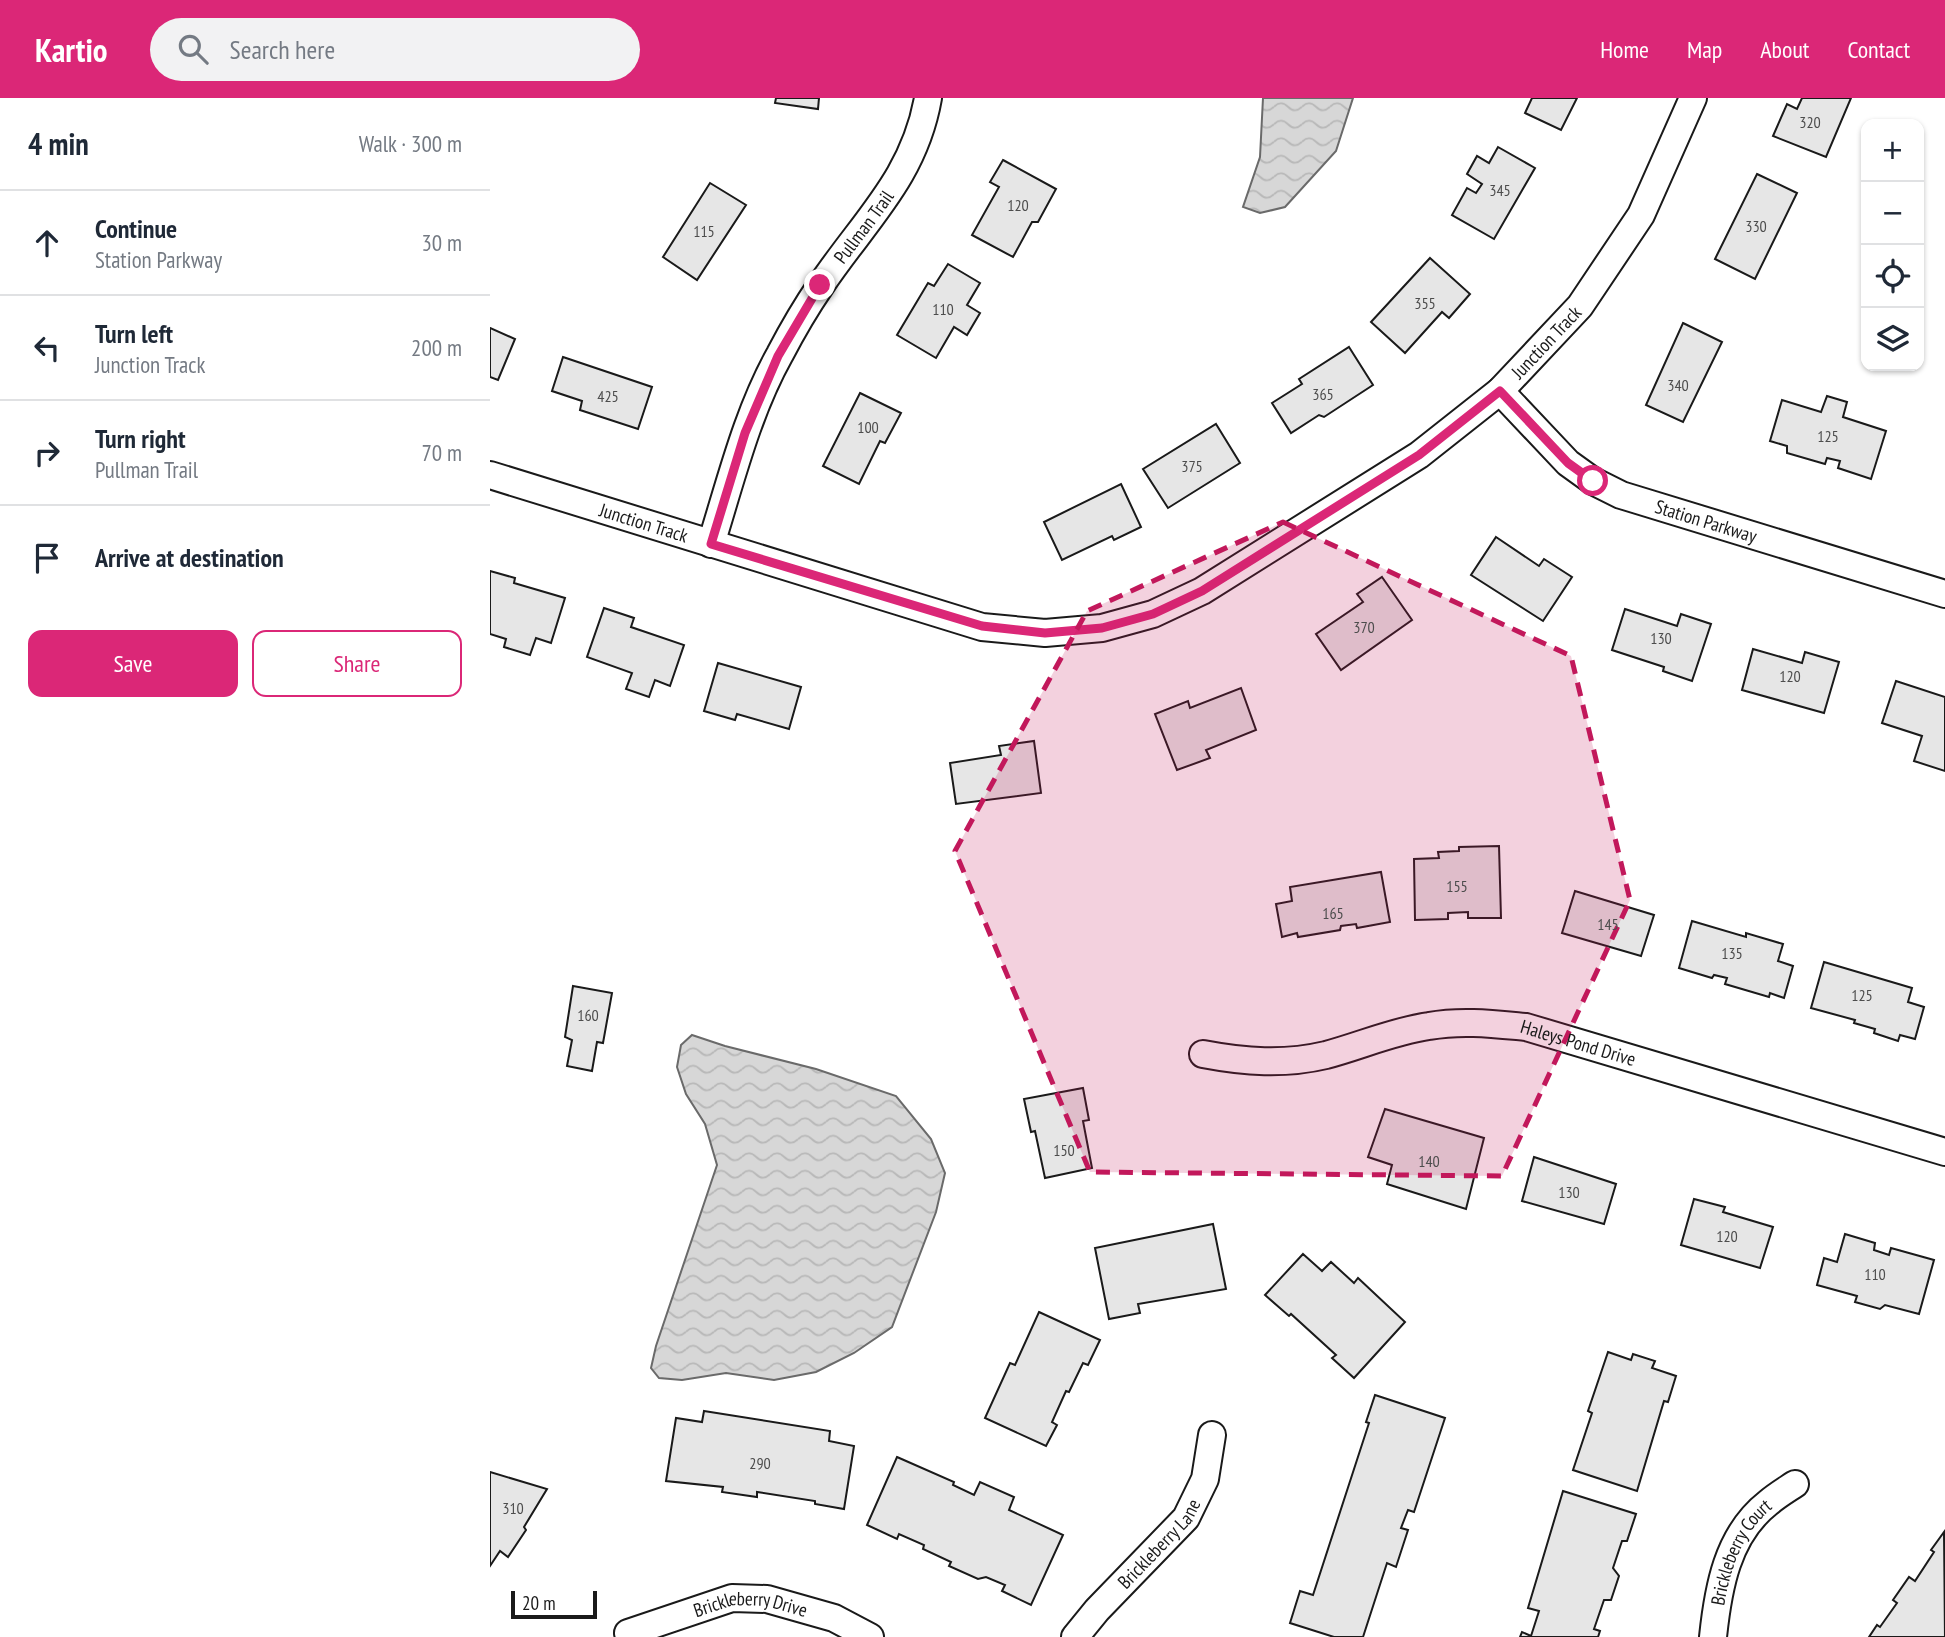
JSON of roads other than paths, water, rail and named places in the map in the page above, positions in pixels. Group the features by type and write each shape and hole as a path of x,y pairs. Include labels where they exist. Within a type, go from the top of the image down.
{"street":[{"name":"Pullman Trail","path":"711,544 745,433 778,356 820,285 894,187 917,141 928,98"},
{"name":"Junction Track","path":"490,475 982,626 1045,633 1102,628 1153,614 1202,591 1419,455 1500,391 1580,306 1641,215 1693,98"},
{"name":"Station Parkway","path":"1500,391 1568,463 1593,481 1620,495 1945,594"},
{"name":"Haleys Pond Drive","path":"1203,1054 1243,1062 1284,1062 1324,1055 1429,1026 1475,1022 1526,1027 1945,1152"},
{"name":"Brickleberry Lane","path":"1075,1637 1097,1610 1186,1518 1205,1479 1212,1435"},
{"name":"Brickleberry Court","path":"1713,1637 1728,1558 1742,1530 1766,1504 1795,1484"},
{"name":"Brickleberry Drive","path":"628,1633 732,1598 767,1599 834,1618 870,1637"}],"water":[{"path":"1263,98 1353,98 1336,151 1285,207 1260,213 1243,207 1260,157"},
{"path":"692,1035 816,1069 896,1096 931,1139 945,1173 936,1212 892,1327 854,1353 816,1372 774,1380 726,1373 682,1380 659,1378 651,1368 717,1165 705,1124 686,1094 677,1067 681,1045"}]}
